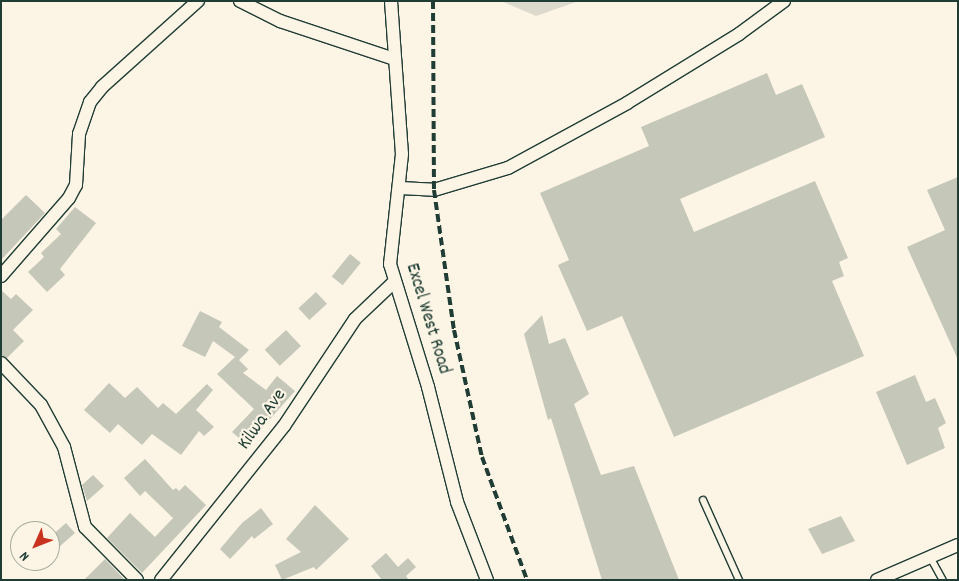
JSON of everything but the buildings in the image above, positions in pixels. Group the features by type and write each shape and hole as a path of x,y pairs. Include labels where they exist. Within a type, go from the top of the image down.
{"street":[{"path":"1,276 69,198 77,178 78,134 90,102 102,87 198,1"},
{"path":"240,1 280,21 394,59"},
{"name":"Excel West Road","path":"391,1 402,154 400,188 391,244 394,282 428,387 457,502 487,580"},
{"path":"400,188 434,190 508,168 635,98 739,34 784,1"},
{"name":"Kilwa Ave","path":"161,580 284,426 355,319 394,282"},
{"path":"1,363 41,405 64,447 85,527 137,580"},
{"path":"877,580 958,545"}],"lane":[{"path":"703,500 739,580"},
{"path":"930,556 943,580"}],"shaded area":[{"path":"501,1 579,1 536,16"}],"railway":[{"path":"433,1 434,190 454,330 482,457 527,580"}]}
